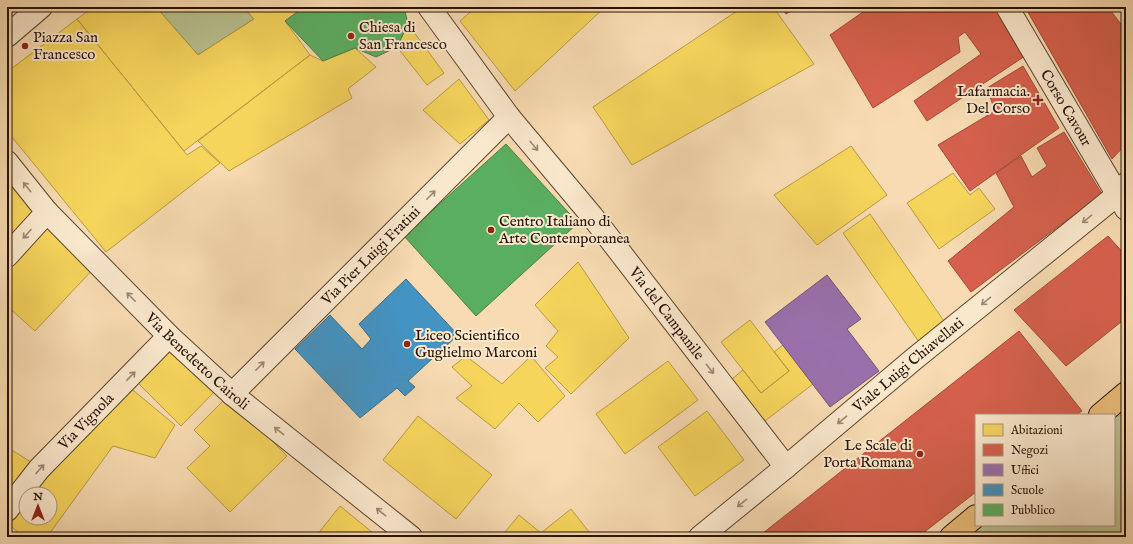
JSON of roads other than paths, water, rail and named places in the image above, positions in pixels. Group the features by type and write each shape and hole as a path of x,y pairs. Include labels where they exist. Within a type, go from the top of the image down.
{"main road":[{"path":"1101,414 1126,393"},
{"path":"951,537 975,517"}],"street":[{"path":"7,36 41,7"},
{"name":"Via del Campanile","path":"429,7 509,116 592,216 786,467"},
{"name":"Corso Cavour","path":"1007,7 1123,196"},
{"name":"Via Pier Luigi Fratini","path":"232,394 509,116"},
{"name":"Via Benedetto Cairoli","path":"9,168 47,212 169,336 232,394 411,537"},
{"name":"Viale Luigi Chiavellati","path":"700,537 914,359 1123,196"},
{"path":"7,256 47,212"},
{"name":"Via Vignola","path":"7,510 39,469 169,336"}],"place":[{"name":"Chiesa di San Francesco","path":"351,36"},
{"name":"Piazza San Francesco","path":"25,46"},
{"name":"Lafarmacia. Del Corso","path":"1038,100"},
{"name":"Centro Italiano di Arte Contemporanea","path":"491,230"},
{"name":"Liceo Scientifico Guglielmo Marconi","path":"407,344"},
{"name":"Le Scale di Porta Romana","path":"920,454"}]}
